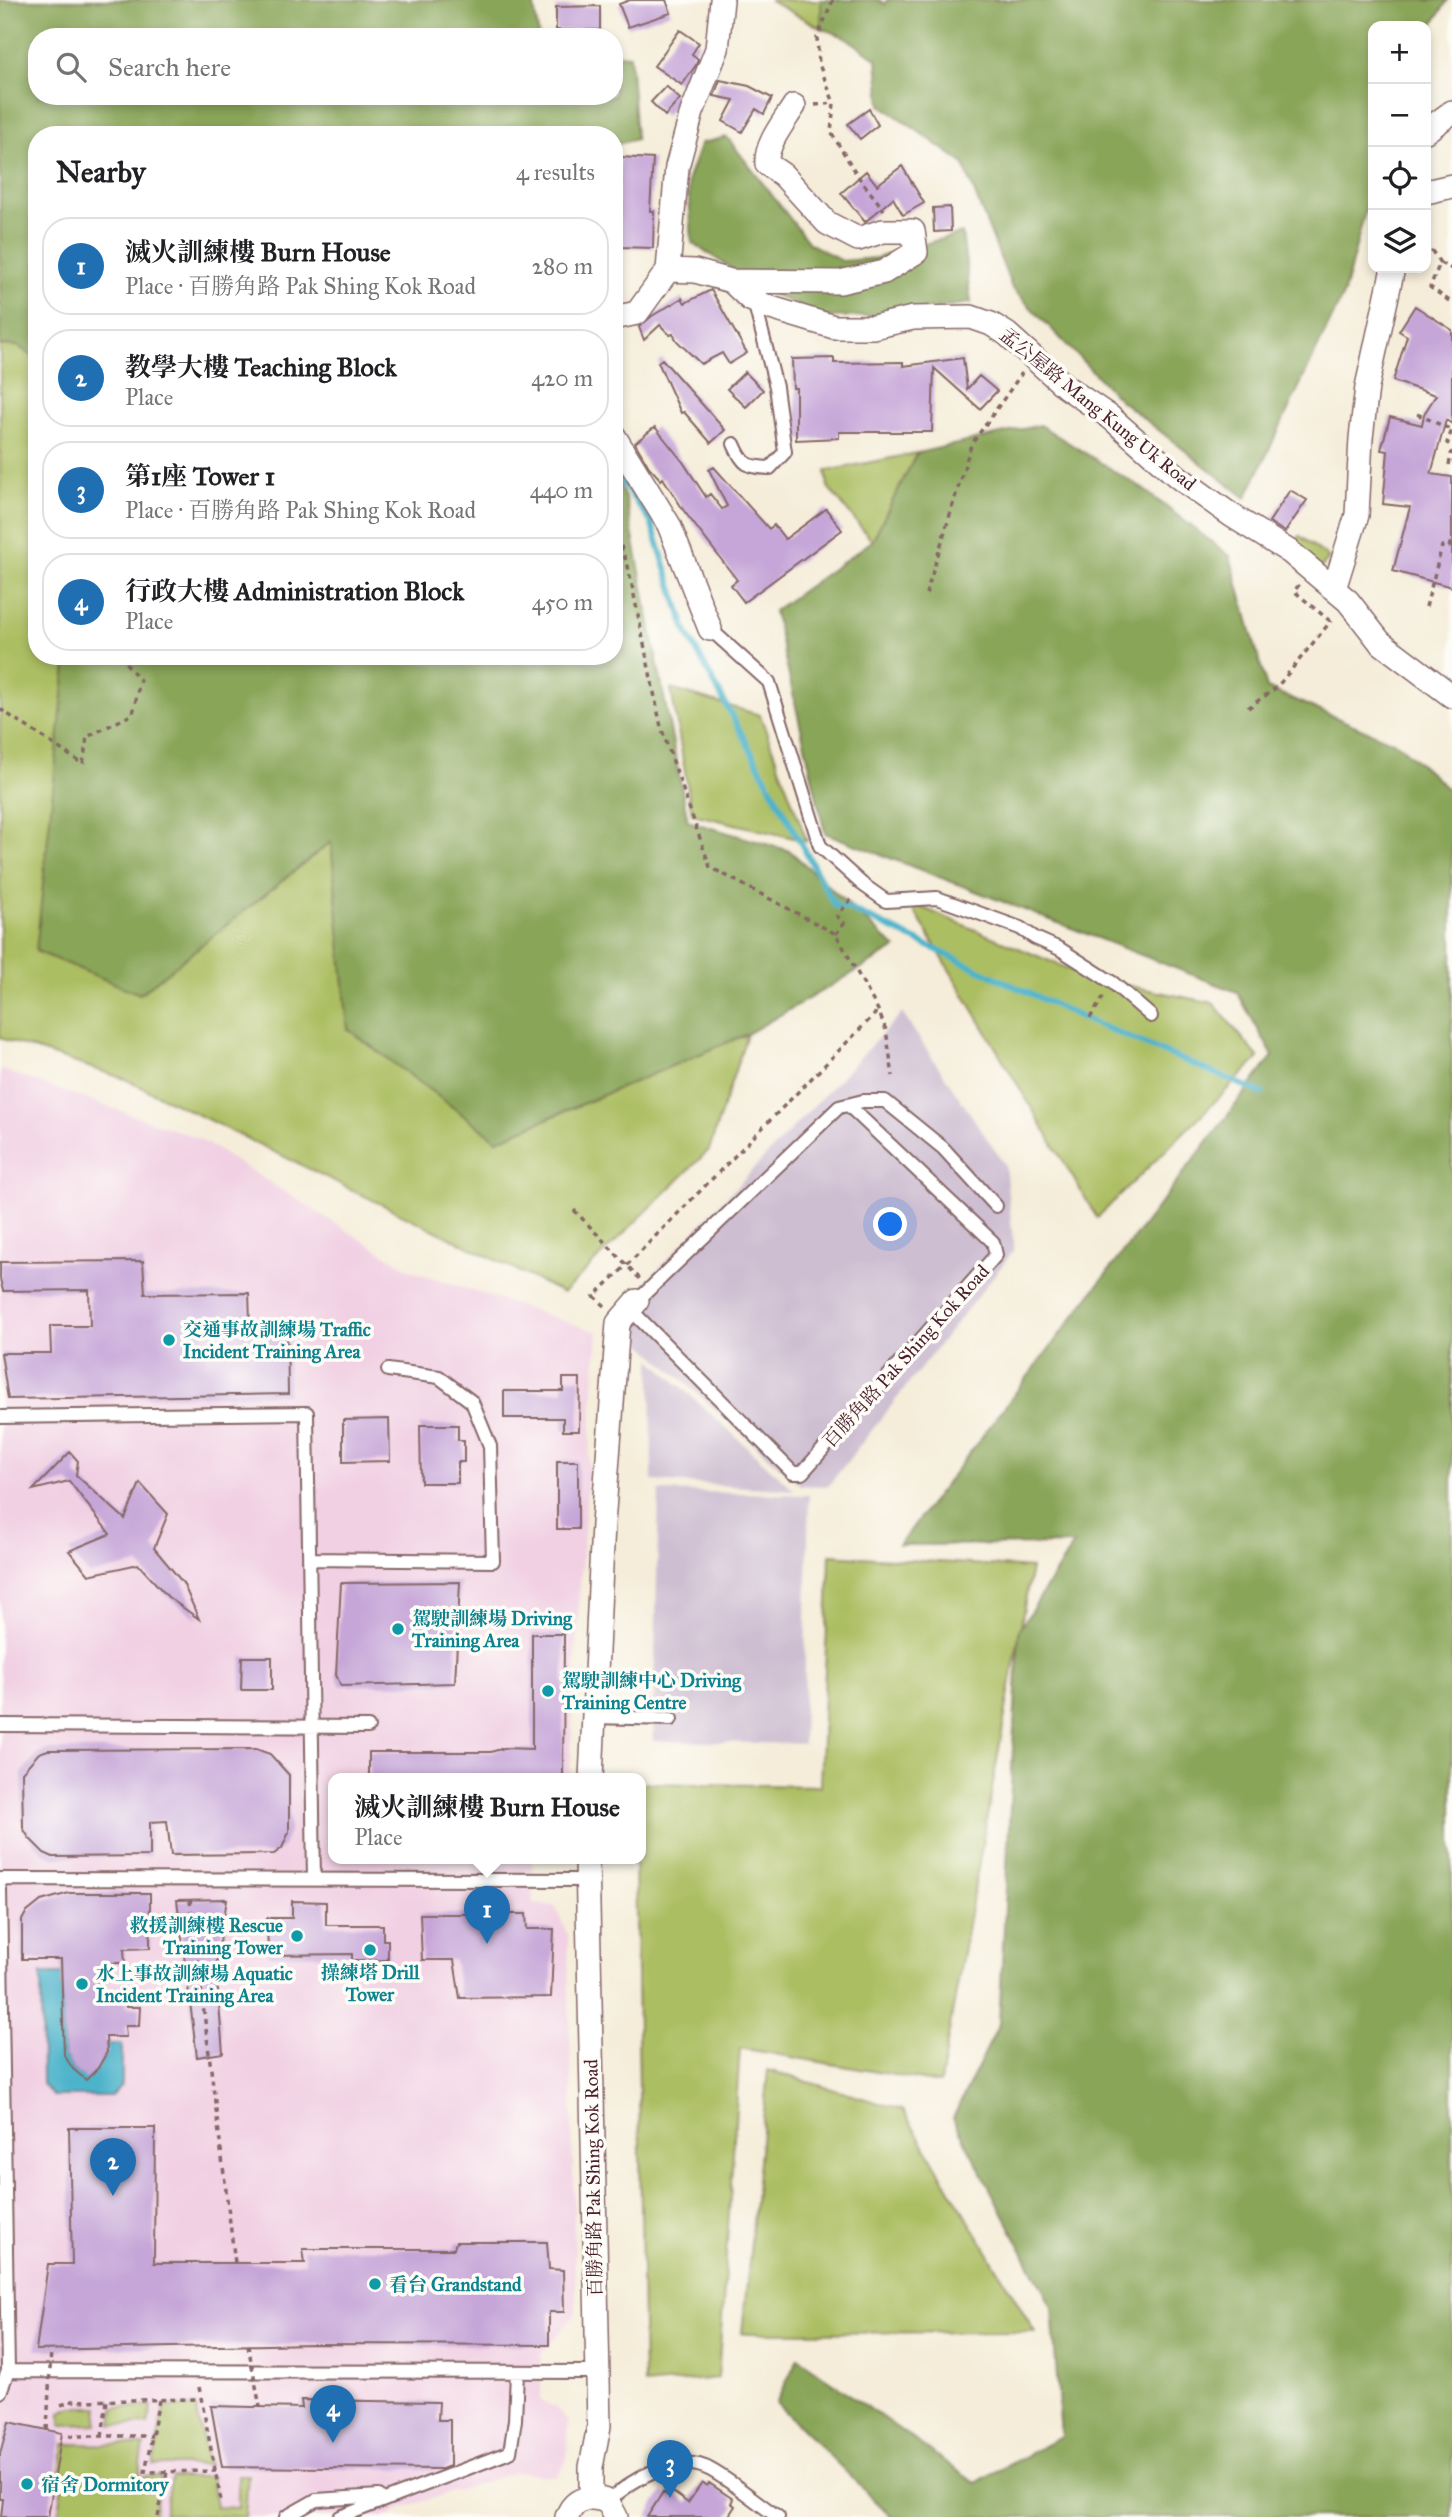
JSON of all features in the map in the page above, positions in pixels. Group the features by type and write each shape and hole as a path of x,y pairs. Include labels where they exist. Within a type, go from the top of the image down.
{"street":[{"path":"623,316 636,313 668,270 677,167 692,112 717,49 721,11 734,0"},
{"path":"731,281 840,282 884,272 916,252 913,231 883,231 858,239 827,223 783,175 767,163 766,157 794,106"},
{"path":"1431,127 1452,112"},
{"path":"1431,191 1452,186"},
{"name":"孟公屋路 Mang Kung Uk Road","path":"668,270 695,271 731,281 754,301 834,327 873,327 913,318 971,317 991,324 1007,334 1066,387 1118,423 1178,477 1290,552 1348,601 1380,642 1452,696"},
{"path":"1334,589 1357,515 1367,387 1392,273"},
{"path":"623,451 669,525 709,629"},
{"path":"591,1773 603,1524 629,1310"},
{"name":"百勝角路 Pak Shing Kok Road","path":"587,1869 599,2426 591,2467 605,2505"},
{"path":"567,2517 576,2503 605,2505"}],"lane":[{"path":"1431,193 1452,196"},
{"path":"734,444 741,460 752,467 770,468 785,452 776,387 754,301"},
{"path":"709,629 769,682 820,846 862,884 886,901 937,898 1020,928 1060,949 1113,983 1151,1016"},
{"path":"629,1310 839,1107 863,1101 885,1101 943,1148 996,1206"},
{"name":"百勝角路 Pak Shing Kok Road","path":"629,1310 793,1473 802,1473 996,1255 993,1242 848,1105"},
{"path":"309,1559 493,1561 490,1446 472,1402 439,1377 388,1370"},
{"path":"0,1417 307,1413 314,1879"},
{"path":"593,1717 671,1718"},
{"path":"0,1725 368,1727"},
{"path":"0,1879 314,1879 587,1869"},
{"path":"0,1889 8,2371 0,2392"},
{"path":"8,2371 598,2372"},
{"path":"340,2517 510,2452 515,2420 517,2372"},
{"path":"605,2505 635,2479 650,2472 669,2466 691,2465 709,2468 778,2517"},
{"path":"286,2517 316,2500 393,2495"}],"path":[{"path":"833,0 817,38 819,64 834,103 831,132 857,175 881,206 897,225 913,231"},
{"path":"1431,250 1440,263 1452,269"},
{"path":"1440,263 1430,287 1452,303"},
{"path":"926,594 971,445 990,422 1033,357"},
{"path":"1417,414 1452,430 1447,443 1452,446"},
{"path":"1450,465 1452,451"},
{"path":"1426,607 1442,546 1449,547 1452,538"},
{"path":"623,552 661,727 710,867 836,934 878,1010 886,1030 893,1076"},
{"path":"1248,708 1277,687 1331,621"},
{"path":"0,709 83,764 87,737 133,714 140,680 128,665"},
{"path":"836,934 844,923 837,916 854,897"},
{"path":"1090,1017 1098,1005"},
{"path":"629,1310 594,1296 875,1014 874,1011 878,1010"},
{"path":"574,1210 626,1266"},
{"path":"190,1900 235,2263"},
{"path":"248,2345 260,2407"},
{"path":"47,2430 51,2349"},
{"path":"196,2371 221,2501"},
{"path":"61,2405 72,2401 201,2399"},
{"path":"159,2400 145,2472 215,2471"},
{"path":"102,2436 107,2401"},
{"path":"69,2436 152,2436"},
{"path":"158,2517 167,2472"}],"shaded area":[{"path":"902,1013 1005,1165 1014,1250 828,1486 800,1485 643,1345 630,1309 646,1282"},
{"path":"0,1069 198,1138 412,1271 598,1332 574,1673 570,1773 328,1773 328,1864 532,1864 533,1904 555,1906 568,1936 576,2314 541,2354 541,2400 557,2409 568,2422 567,2460 556,2477 515,2472 399,2509 386,2517 0,2517"},
{"path":"651,1359 794,1490 652,1481"},
{"path":"659,1491 809,1495 803,1744 653,1741"}],"green space":[{"path":"0,0 536,0 534,7 538,28 28,28 28,105 623,105 623,55 630,55 636,139 623,143 623,126 28,126 28,353 18,346 0,345"},
{"path":"769,0 821,0 821,28"},
{"path":"821,0 879,0 885,4 887,0 1448,0 1431,27 1431,21 1368,21 1368,199 1344,293 1246,498 1120,400 1012,288 963,163 881,105 877,59 845,37 821,28"},
{"path":"727,137 809,243 842,261 876,258 962,233 971,303 874,316 825,317 768,292 692,243 688,179 701,143"},
{"path":"0,345 18,346 28,353 28,665 66,665 61,716 140,993 332,841 348,1029 497,1140 747,1034 709,1150 563,1293 125,1079 0,1038"},
{"path":"1040,425 1143,489 1230,556 1267,688 1398,744 1452,793 1452,2517 892,2517 776,2403 798,2358 975,2483 1061,2437 1052,2307 953,2118 999,2024 1019,1630 1074,1544 899,1545 1273,1056 1237,992 825,833 774,611 872,541 917,453"},
{"path":"917,453 872,541 828,487 826,471"},
{"path":"623,493 688,821 790,851 896,948 747,1034 497,1140 348,1029 331,842 140,994 36,951 66,665 623,665"},
{"path":"1300,536 1329,558 1320,569 1292,547"},
{"path":"671,689 760,715 807,841 692,814"},
{"path":"909,902 1090,978 1213,1003 1259,1058 1097,1218"},
{"path":"830,1555 1031,1568 940,2083 740,2048 718,2378 644,2385 635,1864 646,1864 646,1783 820,1786"},
{"path":"768,2070 903,2110 1035,2332 742,2333"},
{"path":"152,2406 148,2424 112,2425 114,2408"},
{"path":"196,2406 208,2465 153,2465 164,2407"},
{"path":"72,2407 99,2407 97,2424 61,2425 61,2412"},
{"path":"64,2444 144,2445 139,2477 161,2476 154,2517 58,2517 64,2478 59,2477"},
{"path":"238,2475 248,2475 245,2517 164,2514 172,2477 211,2477 216,2507 238,2508"}],"water":[{"path":"41,1974 62,1974 64,2055 73,2069 86,2079 103,2059 106,2044 122,2044 122,2084 111,2096 53,2096 42,2084"}],"building":[{"path":"630,0 666,0 671,13 628,27 619,4"},
{"path":"600,6 600,28 556,28 556,7"},
{"path":"680,30 699,43 692,54 698,59 696,65 682,85 654,66"},
{"path":"720,80 749,86 772,98 764,114 756,109 742,132 723,121 734,100 714,96"},
{"path":"666,86 680,99 665,116 651,102"},
{"path":"869,109 878,125 860,139 848,124"},
{"path":"623,157 653,159 650,211 654,211 653,248 623,247"},
{"path":"902,166 924,203 903,215 893,198 865,222 841,193 866,171 877,185"},
{"path":"950,207 951,231 934,232 933,208"},
{"path":"711,290 747,353 729,364 722,353 701,364 673,334 670,335 660,325 644,340 639,327 652,316 682,298 685,303"},
{"path":"1415,306 1452,330 1452,424 1446,420 1431,474 1452,477 1452,587 1393,571 1410,507 1383,504 1388,451 1381,450 1390,417 1422,425 1424,414 1436,395 1393,381 1407,336 1399,331"},
{"path":"834,358 834,363 903,362 903,366 963,358 967,389 979,376 997,391 980,409 934,368 932,432 839,432 839,438 796,440 796,388 793,388 792,359"},
{"path":"662,359 725,430 711,443 684,412 681,413 658,362"},
{"path":"745,372 763,390 746,407 727,389"},
{"path":"655,427 706,497 710,494 722,509 727,506 709,470 714,467 769,529 774,525 785,539 826,509 842,530 744,602 731,585 737,580 684,511 663,478 661,480 649,467 635,443"},
{"path":"1290,490 1307,500 1285,532 1269,522"},
{"name":"交通事故訓練場 Traffic Incident Training Area","path":"143,1261 145,1294 249,1293 250,1322 287,1323 288,1394 8,1399 1,1353 51,1353 50,1326 90,1326 89,1290 3,1291 0,1262"},
{"path":"563,1378 580,1378 579,1431 563,1431 563,1418 504,1418 504,1391 563,1391"},
{"path":"389,1419 390,1461 343,1462 343,1420"},
{"path":"420,1425 458,1425 458,1440 464,1440 464,1462 458,1462 458,1483 421,1483"},
{"path":"70,1452 78,1461 76,1475 125,1519 140,1483 168,1514 154,1548 183,1583 199,1619 168,1597 138,1564 89,1575 69,1551 110,1534 69,1481 33,1490"},
{"path":"557,1461 578,1461 578,1529 557,1529"},
{"name":"駕駛訓練場 Driving Training Area","path":"460,1582 455,1683 341,1686 336,1675 341,1583"},
{"name":"駕駛訓練中心 Driving Training Centre","path":"532,1634 564,1634 563,1773 369,1773 369,1752 491,1752 504,1748 532,1749"},
{"path":"242,1657 272,1657 272,1690 241,1690"},
{"path":"256,1749 270,1754 289,1775 289,1832 282,1848 274,1854 171,1855 167,1821 150,1822 150,1856 53,1857 44,1853 23,1828 22,1772 39,1753 48,1750"},
{"name":"水上事故訓練場 Aquatic Incident Training Area","path":"69,1893 150,1893 150,1948 124,1949 125,1963 102,1963 103,1994 111,1994 112,2000 125,2001 126,2007 140,2007 139,2026 125,2026 126,2037 106,2037 107,2052 98,2068 86,2080 73,2069 64,2055 61,1959 22,1959 22,1920 26,1913 41,1901"},
{"path":"227,1899 216,1967 223,2053 197,2057 177,1900"},
{"path":"292,1901 326,1902 326,1925 383,1925 383,1940 388,1940 388,1960 352,1960 352,1954 268,1955 267,1918 292,1918"},
{"path":"420,1914 526,1914 527,1929 554,1929 551,1997 460,1998 454,1960 422,1960"},
{"path":"69,2128 155,2128 154,2263 305,2263 303,2249 454,2249 456,2242 547,2242 549,2269 563,2270 564,2312 549,2312 549,2345 312,2344 36,2350 48,2264 72,2264"},
{"path":"301,2400 439,2402 438,2420 450,2420 450,2466 442,2469 222,2467 211,2406 302,2408"},
{"name":"宿舍 Dormitory","path":"9,2422 62,2433 48,2517 1,2517 3,2499 0,2499 0,2454"},
{"path":"702,2483 707,2486 709,2483 733,2499 731,2503 735,2506 728,2517 647,2517 663,2492 667,2495 670,2490 688,2503"}],"waterway":[{"path":"623,484 651,522 686,631 835,906 847,908 1089,1021 1262,1093"}],"place":[{"name":"交通事故訓練場 Traffic Incident Training Area","path":"169,1340"},
{"name":"駕駛訓練場 Driving Training Area","path":"398,1629"},
{"name":"駕駛訓練中心 Driving Training Centre","path":"548,1691"},
{"name":"救援訓練樓 Rescue Training Tower","path":"297,1936"},
{"name":"滅火訓練樓 Burn House","path":"487,1944"},
{"name":"操練塔 Drill Tower","path":"370,1950"},
{"name":"水上事故訓練場 Aquatic Incident Training Area","path":"82,1984"},
{"name":"教學大樓 Teaching Block","path":"113,2196"},
{"name":"看台 Grandstand","path":"375,2284"},
{"name":"行政大樓 Administration Block","path":"333,2443"},
{"name":"宿舍 Dormitory","path":"27,2484"},
{"name":"第1座 Tower 1","path":"670,2498"}]}
